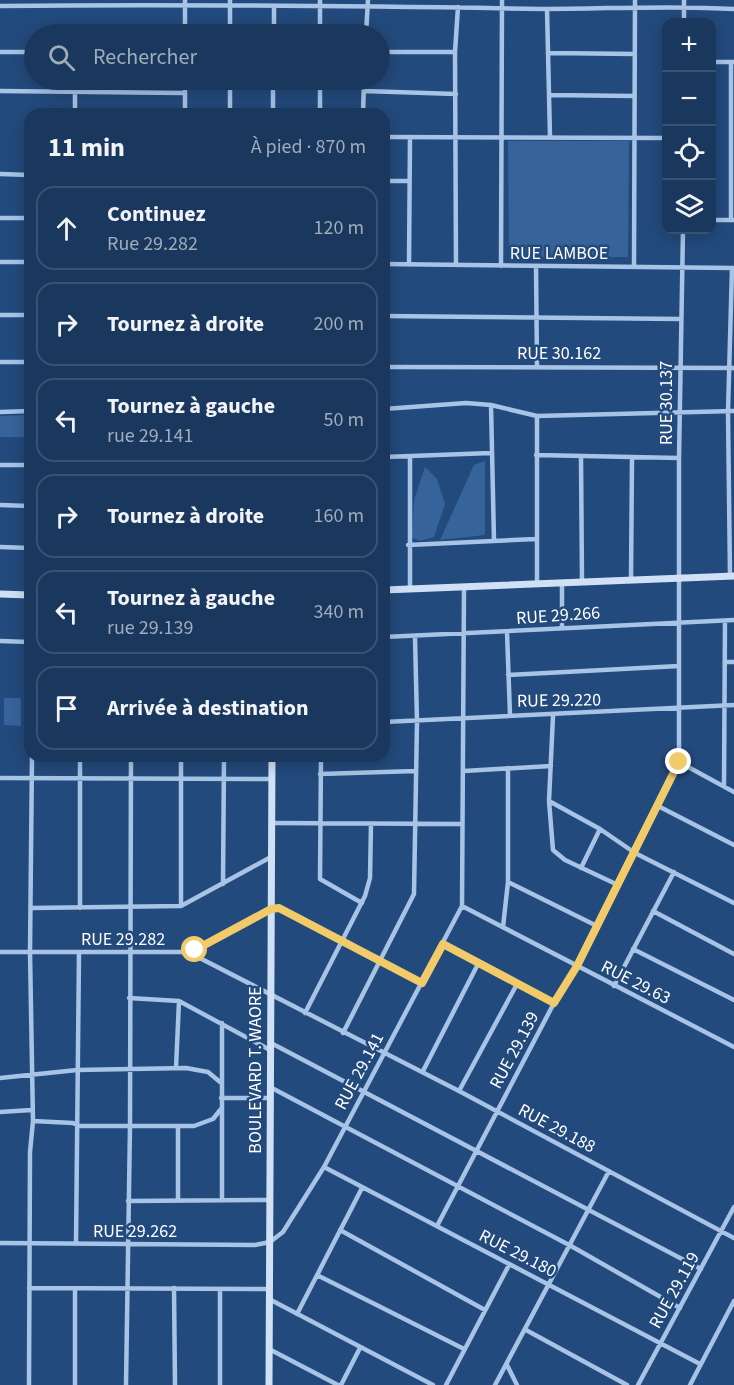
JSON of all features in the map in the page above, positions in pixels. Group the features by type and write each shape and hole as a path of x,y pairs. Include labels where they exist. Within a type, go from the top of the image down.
{"street":[{"path":"320,0 320,24"},
{"path":"367,24 368,0"},
{"path":"501,266 502,0"},
{"path":"634,267 635,0"},
{"path":"185,2 185,24"},
{"path":"230,2 230,24"},
{"path":"0,6 230,2 274,6 547,9 635,7 685,3 734,9"},
{"path":"684,18 685,3"},
{"path":"274,6 274,24"},
{"path":"456,265 455,52 458,7"},
{"path":"547,9 550,52 550,137"},
{"path":"0,52 24,52"},
{"path":"390,52 455,52"},
{"path":"550,52 635,54"},
{"path":"716,62 732,62 732,220 716,220"},
{"path":"230,90 230,108"},
{"path":"273,90 273,108"},
{"path":"320,90 320,108"},
{"path":"0,91 184,93 184,108"},
{"path":"75,91 75,108"},
{"path":"363,108 364,92 456,94"},
{"path":"549,95 634,96"},
{"path":"390,137 662,138"},
{"path":"409,264 410,137"},
{"path":"0,174 24,175"},
{"path":"390,181 409,181"},
{"path":"0,218 24,218"},
{"name":"RUE 30.137","path":"680,578 679,366 683,234"},
{"path":"0,262 24,262"},
{"name":"RUE LAMBOE","path":"390,264 733,268"},
{"path":"536,266 537,366"},
{"path":"390,590 732,576 733,268"},
{"path":"0,315 24,315"},
{"path":"390,316 680,319"},
{"path":"0,362 24,362"},
{"name":"RUE 30.162","path":"390,367 679,366 732,368"},
{"path":"390,409 466,403 491,405 537,416 731,411"},
{"path":"491,405 494,540"},
{"path":"0,412 24,411"},
{"path":"537,416 535,539 537,583"},
{"path":"390,457 491,453"},
{"path":"536,455 581,458 679,458"},
{"path":"410,457 408,545 410,589"},
{"path":"581,458 582,581"},
{"path":"631,579 632,458"},
{"path":"0,465 24,465"},
{"path":"0,505 24,506"},
{"path":"408,545 535,539"},
{"path":"0,548 24,548"},
{"name":"RUE 29.139","path":"437,1226 554,1003 577,966 679,762 680,578"},
{"path":"562,582 562,628"},
{"path":"462,906 464,587"},
{"path":"0,594 24,595"},
{"name":"RUE 29.266","path":"390,638 734,620"},
{"path":"724,786 725,621"},
{"path":"507,632 510,715"},
{"path":"343,1033 414,894 417,722 415,637"},
{"path":"0,641 24,642"},
{"path":"725,662 734,662"},
{"path":"508,675 679,666"},
{"name":"RUE 29.220","path":"390,722 510,715 553,716 734,705"},
{"path":"553,716 549,801 553,850 565,861 618,885"},
{"path":"725,749 734,749"},
{"path":"29,1385 30,1152 33,1121 30,1076 32,762"},
{"path":"80,762 80,908"},
{"path":"126,1385 130,1126 131,762"},
{"path":"181,762 181,906"},
{"path":"223,884 224,762"},
{"name":"BOULEVARD T. WAORE","path":"269,1385 272,762"},
{"path":"321,762 320,880 362,903"},
{"path":"679,762 734,792"},
{"path":"464,771 551,766"},
{"path":"503,927 508,882 508,768"},
{"path":"320,774 416,771"},
{"path":"0,778 272,779"},
{"path":"549,801 600,829 635,853 734,903"},
{"path":"658,806 734,845"},
{"path":"272,823 462,824"},
{"path":"305,1013 362,903 370,878 371,824"},
{"path":"581,868 600,829"},
{"path":"31,908 181,906 271,857"},
{"path":"614,986 674,873"},
{"path":"508,882 597,926"},
{"name":"RUE 29.63","path":"462,906 734,1047"},
{"name":"RUE 29.141","path":"270,1242 283,1232 324,1167 462,906"},
{"path":"271,909 284,909 422,983"},
{"name":"RUE 29.282","path":"0,952 188,952 271,909"},
{"path":"653,911 734,954"},
{"path":"443,944 554,1003"},
{"path":"633,949 734,1000"},
{"name":"RUE 29.188","path":"188,952 343,1033 423,1071 734,1238"},
{"path":"76,1244 79,953"},
{"path":"423,1071 478,964"},
{"path":"459,1090 517,984"},
{"path":"129,998 179,1001 363,1091 701,1269"},
{"path":"176,1068 179,1001"},
{"path":"222,1023 220,1083 222,1199"},
{"path":"0,1078 77,1070 197,1068 208,1072 220,1083"},
{"path":"270,1087 457,1188 571,1246 680,1308"},
{"path":"221,1098 270,1098"},
{"path":"33,1121 73,1123 79,1126 178,1126 206,1123 221,1109"},
{"path":"0,1112 31,1110"},
{"path":"178,1126 178,1199"},
{"name":"RUE 29.180","path":"324,1167 700,1364"},
{"path":"495,1385 609,1171"},
{"path":"297,1314 362,1188"},
{"path":"128,1201 270,1200"},
{"name":"RUE 29.119","path":"638,1385 734,1207"},
{"path":"340,1230 485,1310"},
{"name":"RUE 29.262","path":"0,1243 255,1245 270,1242"},
{"path":"446,1385 509,1265"},
{"path":"317,1275 464,1349"},
{"path":"29,1288 270,1289"},
{"path":"75,1288 75,1385"},
{"path":"174,1288 175,1385"},
{"path":"220,1289 220,1385"},
{"path":"269,1299 433,1385"},
{"path":"690,1385 734,1301"},
{"path":"526,1330 627,1385"},
{"path":"269,1349 339,1385 360,1348"},
{"path":"507,1365 517,1385"}],"shaded area":[{"path":"508,141 629,141 628,257 509,257"},
{"path":"24,415 24,437 0,437 0,416"},
{"path":"485,461 485,535 440,540 474,465"},
{"path":"425,467 437,479 445,504 434,537 420,541 412,538 414,500"},
{"path":"4,698 21,698 21,726 4,725"}],"route":[{"path":"195,950 271,909 279,908 422,983 443,944 554,1003 577,966 679,762"}]}
